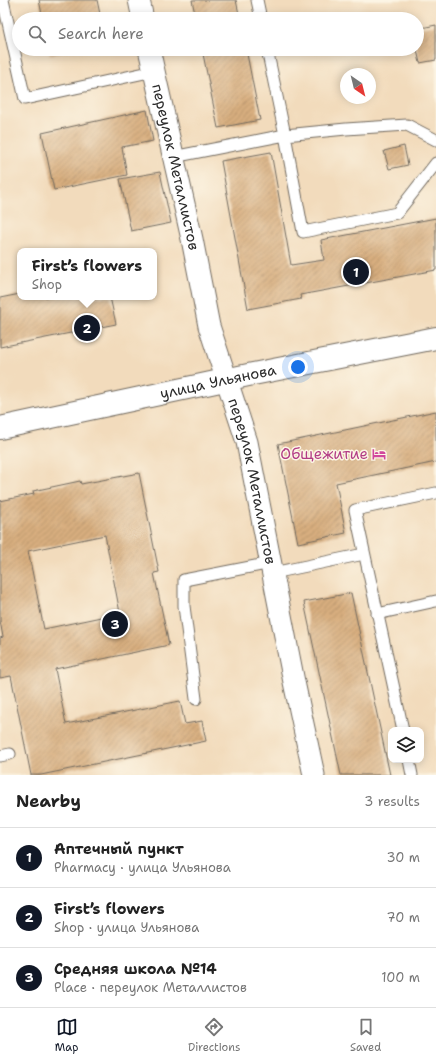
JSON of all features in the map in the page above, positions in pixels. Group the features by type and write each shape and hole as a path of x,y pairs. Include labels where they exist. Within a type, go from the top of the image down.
{"main road":[{"name":"улица Ульянова","path":"0,428 436,338"}],"street":[{"path":"139,0 142,12"},
{"name":"переулок Металлистов","path":"151,56 192,239 209,326 228,380 247,442 294,682 314,775"}],"lane":[{"path":"3,0 12,40"},
{"path":"257,0 260,12"},
{"path":"15,56 25,99 154,71"},
{"path":"268,56 303,232 397,213 436,163"},
{"path":"173,157 285,135 407,125 436,140"},
{"path":"401,727 355,510 436,493"},
{"path":"196,699 184,606 184,580 364,554"},
{"path":"377,614 436,601"},
{"path":"410,763 412,775"}],"building":[{"path":"39,0 97,0 100,12 42,12"},
{"path":"192,0 236,0 239,12 195,12"},
{"path":"436,25 436,60 420,63 418,56 424,56 424,28"},
{"path":"203,56 247,56 260,120 218,128"},
{"path":"147,110 153,141 122,147 127,175 54,190 42,133"},
{"path":"404,146 408,165 389,169 384,151"},
{"path":"271,152 291,265 324,260 321,240 436,218 436,270 300,295 301,299 248,309 221,161"},
{"path":"160,172 171,223 131,231 120,179"},
{"path":"17,295 17,300 111,300 116,324 0,347 0,298"},
{"path":"436,411 436,462 336,483 346,533 298,543 278,444"},
{"path":"139,473 159,572 154,573 169,645 55,669 66,724 180,701 185,724 202,721 206,741 41,775 31,775 11,676 0,678 0,638 3,637 0,621 0,501 34,494 33,491 80,481 81,484","holes":["105,535 120,613 44,629 28,551"]},
{"path":"351,593 390,775 341,775 304,602"}],"place":[{"name":"Аптечный пункт","path":"356,272"},
{"name":"First’s flowers","path":"87,328"},
{"name":"Общежитие","path":"379,454"},
{"name":"Средняя школа №14","path":"115,624"}]}
